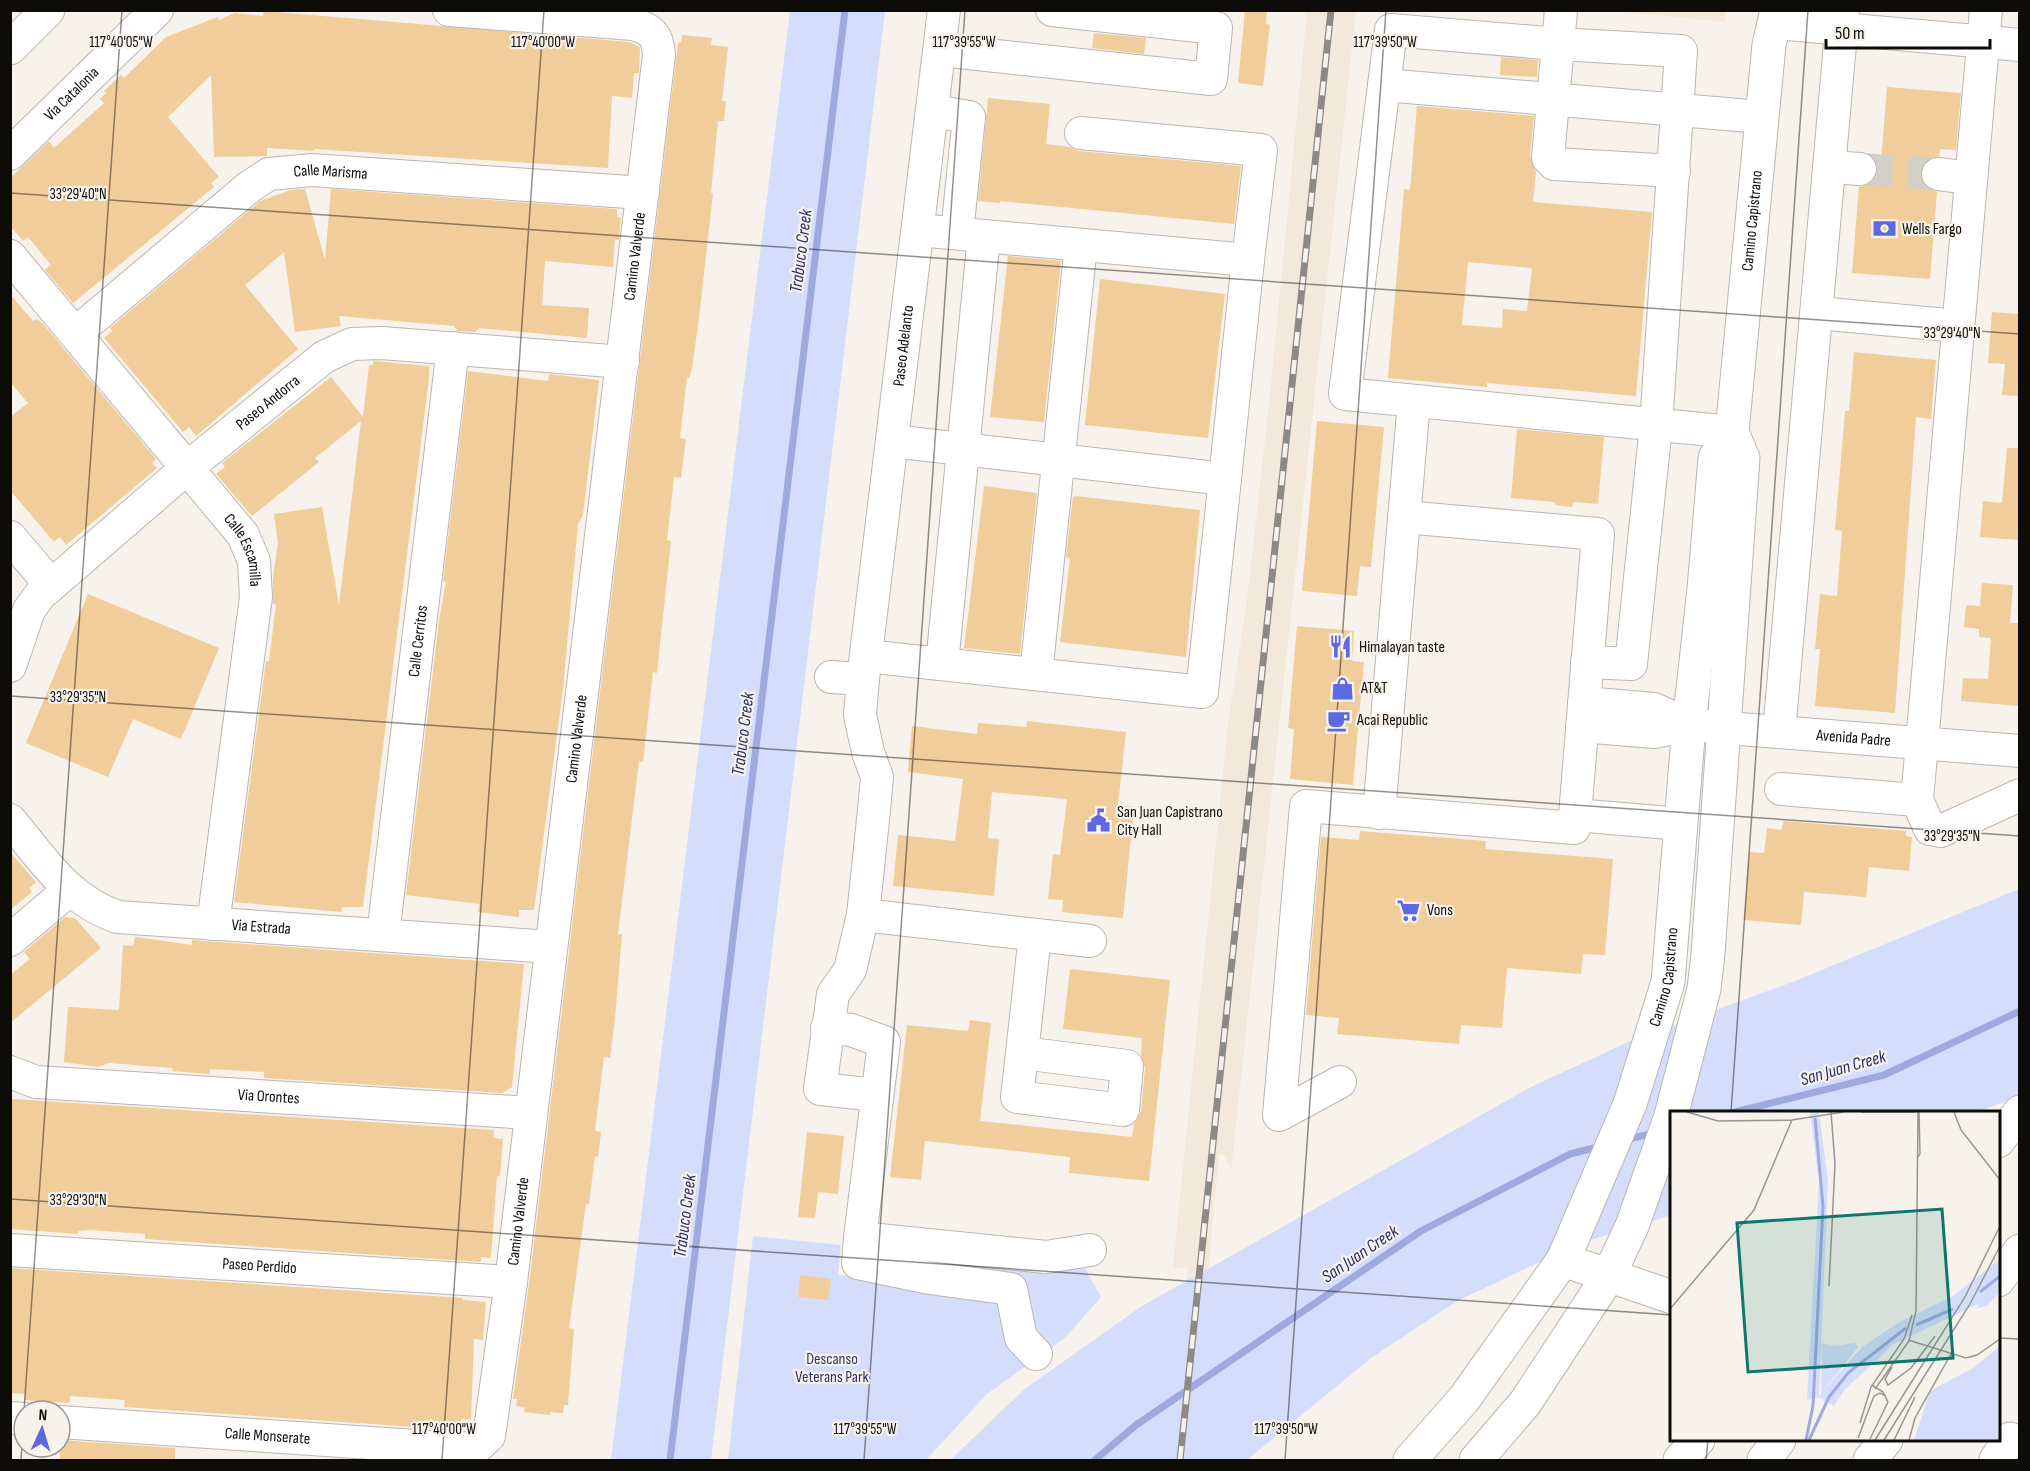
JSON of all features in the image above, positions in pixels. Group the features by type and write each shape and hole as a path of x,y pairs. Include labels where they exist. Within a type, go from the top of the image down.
{"main road":[{"path":"10,48 48,10"},
{"name":"Camino Capistrano","path":"1410,1461 1464,1399 1566,1254 1630,1104 1664,1004 1668,982 1689,725 1715,458 1732,432 1769,45 1776,14"},
{"name":"Camino Capistrano","path":"1673,1111 1704,989 1726,727 1743,458 1732,432"},
{"name":"Camino Capistrano","path":"1476,1461 1525,1403 1608,1277 1632,1226 1670,1119"},
{"path":"2000,1277 2019,1251"},
{"path":"1566,1254 1608,1277 1670,1297"},
{"path":"1680,1461 1697,1441"},
{"path":"1764,1461 1778,1441"}],"street":[{"name":"Via Catalonia","path":"10,154 158,10"},
{"name":"Camino Valverde","path":"449,10 633,24 648,29 656,36 659,55 511,1281 489,1436 477,1447"},
{"name":"Paseo Adelanto","path":"877,1095 820,1089 833,994 850,970 863,915 877,777 868,752 860,715 864,668 944,10"},
{"path":"940,50 1210,80 1216,28 1052,10"},
{"path":"1561,10 1548,158 1554,164 1674,171"},
{"path":"1986,10 1917,800 1930,829 1941,831 2019,795"},
{"path":"1776,14 1842,19 1983,42 2019,45"},
{"path":"1779,732 1818,313 1845,168 1842,19"},
{"path":"1587,662 1631,664 1656,426 1681,51 1558,44 1390,30 1345,394 1656,426 1732,432"},
{"path":"1384,85 1762,117"},
{"path":"933,111 969,117 971,235 963,449 942,664"},
{"path":"831,677 864,668 942,664 1202,692 1261,150 1081,133"},
{"name":"Calle Marisma","path":"76,333 249,188 269,174 312,170 643,193"},
{"path":"1938,174 1971,178"},
{"path":"918,230 1248,260"},
{"path":"1036,674 1081,244"},
{"name":"Calle Escamilla","path":"10,256 243,535 254,561 256,597 213,924"},
{"path":"1818,313 1958,326"},
{"name":"Paseo Andorra","path":"10,666 29,610 51,585 187,468 324,357 352,344 382,343 623,362"},
{"name":"Calle Cerritos","path":"383,935 453,348"},
{"path":"1380,813 1414,401"},
{"path":"892,441 1225,479"},
{"path":"1404,517 1644,539"},
{"path":"1340,1082 1279,1115 1306,806 1574,828 1598,534"},
{"path":"10,537 51,585"},
{"name":"Avenida Padre","path":"1583,714 1654,732 1689,725 2019,751"},
{"path":"1781,789 1917,800"},
{"path":"1575,815 1681,824"},
{"name":"Via Estrada","path":"10,820 69,890 92,908 118,916 551,947"},
{"path":"10,940 69,890"},
{"path":"863,915 1090,942"},
{"path":"1022,1053 1035,935"},
{"path":"828,1028 851,1030 884,1042 858,1263 930,1278 1011,1289 1021,1338 1036,1354"},
{"name":"Via Orontes","path":"10,1072 36,1082 530,1113"},
{"path":"860,1238 1046,1257 1090,1250"},
{"name":"Paseo Perdido","path":"10,1250 511,1281"},
{"name":"Calle Monserate","path":"72,1423 460,1449 477,1447"}],"shaded area":[{"path":"1307,11 1356,11 1231,1171 1224,1155 1219,1155 1199,1372 1167,1460 1188,1268 1173,1268 1228,722 1246,609 1270,395"},
{"path":"1614,11 1725,11 1725,22"}],"green space":[{"path":"790,11 885,11 711,1460 611,1460"},
{"path":"2019,889 2019,1096 1980,1111 1670,1111 1670,1215 1578,1244 1457,1301 1371,1358 1247,1460 950,1460 1026,1388 1142,1306 1531,1087 1626,1043 1795,981"},
{"name":"Descanso Veterans Park","path":"753,1236 841,1245 838,1275 877,1279 880,1249 1081,1261 1101,1297 1066,1337 987,1394 926,1460 728,1460"}],"building":[{"path":"1245,10 1267,10 1266,24 1270,25 1263,86 1238,83"},
{"path":"264,11 630,42 640,48 639,73 634,73 632,98 612,96 608,168 314,149 314,151 267,148 267,156 214,157 211,75 168,117 219,177 211,183 214,187 73,303 45,270 51,265 28,237 23,241 10,226 10,178 49,141 54,148 104,103 100,99 106,93 104,91 121,75 124,78 166,37 218,17 219,20 235,13 263,16"},
{"path":"1094,33 1146,38 1144,54 1092,48"},
{"path":"682,35 712,38 711,45 728,47 722,101 726,101 724,121 718,121 711,193 713,193 699,318 692,368 689,378 687,377 680,438 686,439 681,478 674,477 667,540 671,541 657,673 653,672 643,762 639,761 618,934 622,934 615,1019 610,1058 604,1057 595,1131 601,1132 598,1157 595,1156 589,1204 586,1204 569,1328 574,1329 568,1405 564,1405 563,1413 550,1412 550,1415 524,1412 525,1407 516,1406 517,1399 513,1399 529,1284 678,43 681,42"},
{"path":"1501,57 1538,60 1537,77 1500,75"},
{"path":"1887,87 1961,93 1956,150 1940,149 1939,156 1924,163 1920,171 1921,180 1927,188 1937,192 1930,279 1852,273 1859,187 1875,179 1878,171 1876,161 1881,161"},
{"path":"988,98 1050,104 1046,144 1070,147 1079,151 1241,166 1234,224 1000,201 1000,203 978,201"},
{"path":"1417,106 1534,116 1530,156 1536,172 1533,202 1652,212 1636,396 1487,383 1487,387 1388,378 1404,189 1410,190","holes":["1468,262 1532,268 1527,311 1503,309 1502,328 1462,325"]},
{"path":"305,189 325,260 331,189 617,209 617,217 621,218 619,240 615,240 613,267 545,261 542,305 589,308 587,338 479,328 475,332 458,331 454,326 339,316 341,326 295,332 284,252 245,285 298,349 196,436 189,427 183,432 104,338 112,331 110,328 260,201 291,190"},
{"path":"1008,256 1061,261 1044,422 990,417"},
{"path":"1100,279 1225,294 1208,438 1085,425"},
{"path":"10,294 33,321 37,319 44,325 156,459 152,463 157,468 66,545 60,537 54,542 10,490 10,417 28,403 10,382"},
{"path":"1992,312 2019,314 2019,396 2002,395 2005,364 1988,363"},
{"path":"1854,352 1936,360 1931,419 1916,417 1895,713 1815,706 1820,649 1815,649 1820,594 1837,596 1842,531 1835,530 1845,411 1849,411"},
{"path":"373,361 429,366 429,378 363,907 342,907 341,912 234,902 266,661 269,661 276,604 273,604 273,577 278,543 274,514 322,507 339,605 361,421 315,458 319,462 252,516 216,474 225,467 222,463 331,377 363,417 369,365 373,365"},
{"path":"468,371 548,381 549,374 599,380 583,515 578,524 563,689 534,910 519,910 519,917 478,912 479,904 406,895 439,621 446,582 443,581"},
{"path":"1317,421 1384,427 1371,567 1360,566 1357,596 1302,591"},
{"path":"1517,429 1604,437 1598,504 1573,502 1572,507 1555,505 1555,502 1511,498"},
{"path":"2007,448 2019,448 2019,540 1980,537 1983,501 2002,503"},
{"path":"984,486 1037,493 1020,654 964,648"},
{"path":"1073,497 1200,510 1186,657 1060,642 1070,558 1066,557"},
{"path":"1982,583 2013,585 2010,623 2019,623 2019,706 1961,701 1963,678 1988,679 1991,638 1979,637 1979,629 1964,627 1966,605 1980,606"},
{"path":"88,594 219,648 181,739 133,719 108,777 26,743"},
{"path":"1297,626 1354,631 1352,661 1364,662 1353,785 1290,779 1294,729 1288,728"},
{"name":"San Juan Capistrano City Hall","path":"1027,721 1126,732 1118,805 1134,807 1123,918 1062,912 1063,900 1048,899 1053,854 1060,855 1067,799 992,792 988,838 999,839 994,896 893,886 898,835 955,841 963,779 908,772 912,726 977,734 978,723 1026,727"},
{"path":"1784,821 1906,831 1906,836 1912,837 1909,871 1869,867 1866,897 1804,892 1801,925 1744,920 1749,852 1764,853 1767,828 1781,830"},
{"name":"Vons","path":"1360,831 1486,841 1485,849 1613,859 1605,955 1583,954 1581,974 1507,968 1502,1028 1461,1025 1459,1044 1337,1034 1339,1018 1306,1015 1321,837 1359,840"},
{"path":"10,852 36,882 29,888 32,892 10,910"},
{"path":"65,917 75,918 101,948 10,1023 10,975 30,959 24,952"},
{"path":"135,937 192,945 192,940 524,964 512,1087 502,1093 264,1078 264,1072 210,1069 210,1074 172,1071 173,1068 109,1063 98,1067 64,1062 68,1007 119,1010 123,945 133,946"},
{"path":"1070,969 1170,980 1149,1181 1069,1173 1070,1157 925,1141 921,1180 890,1177 907,1025 968,1031 970,1020 991,1023 980,1121 1132,1137 1134,1124 1141,1112 1145,1068 1141,1055 1142,1038 1063,1029"},
{"path":"12,1099 494,1130 493,1138 503,1139 500,1176 497,1176 491,1258 481,1257 481,1262 145,1239 145,1234 90,1230 78,1231 78,1234 10,1229"},
{"path":"807,1132 844,1136 838,1194 818,1192 815,1218 798,1217"},
{"path":"10,1268 463,1298 463,1300 486,1302 483,1340 474,1339 471,1420 461,1419 460,1430 124,1407 125,1400 70,1396 70,1399 24,1399 25,1394 10,1393"},
{"path":"800,1275 831,1279 828,1300 798,1297"},
{"path":"72,1441 175,1448 175,1461 60,1461 60,1459 72,1459"}],"waterway":[{"name":"Trabuco Creek","path":"670,1460 845,10"},
{"name":"San Juan Creek","path":"1739,1111 1884,1075 2020,1011"},
{"name":"San Juan Creek","path":"1625,1140 1654,1133"},
{"name":"San Juan Creek","path":"1095,1460 1136,1425 1421,1231 1570,1154 1602,1146"}],"tunnel":[{"path":"1860,169 1938,174"}],"railway":[{"path":"1180,1460 1331,10"}],"place":[{"name":"Wells Fargo","path":"1884,229"},
{"name":"Himalayan taste","path":"1341,647"},
{"name":"AT&T","path":"1343,688"},
{"name":"Acai Republic","path":"1339,720"},
{"name":"San Juan Capistrano City Hall","path":"1099,821"},
{"name":"Vons","path":"1409,910"}]}
